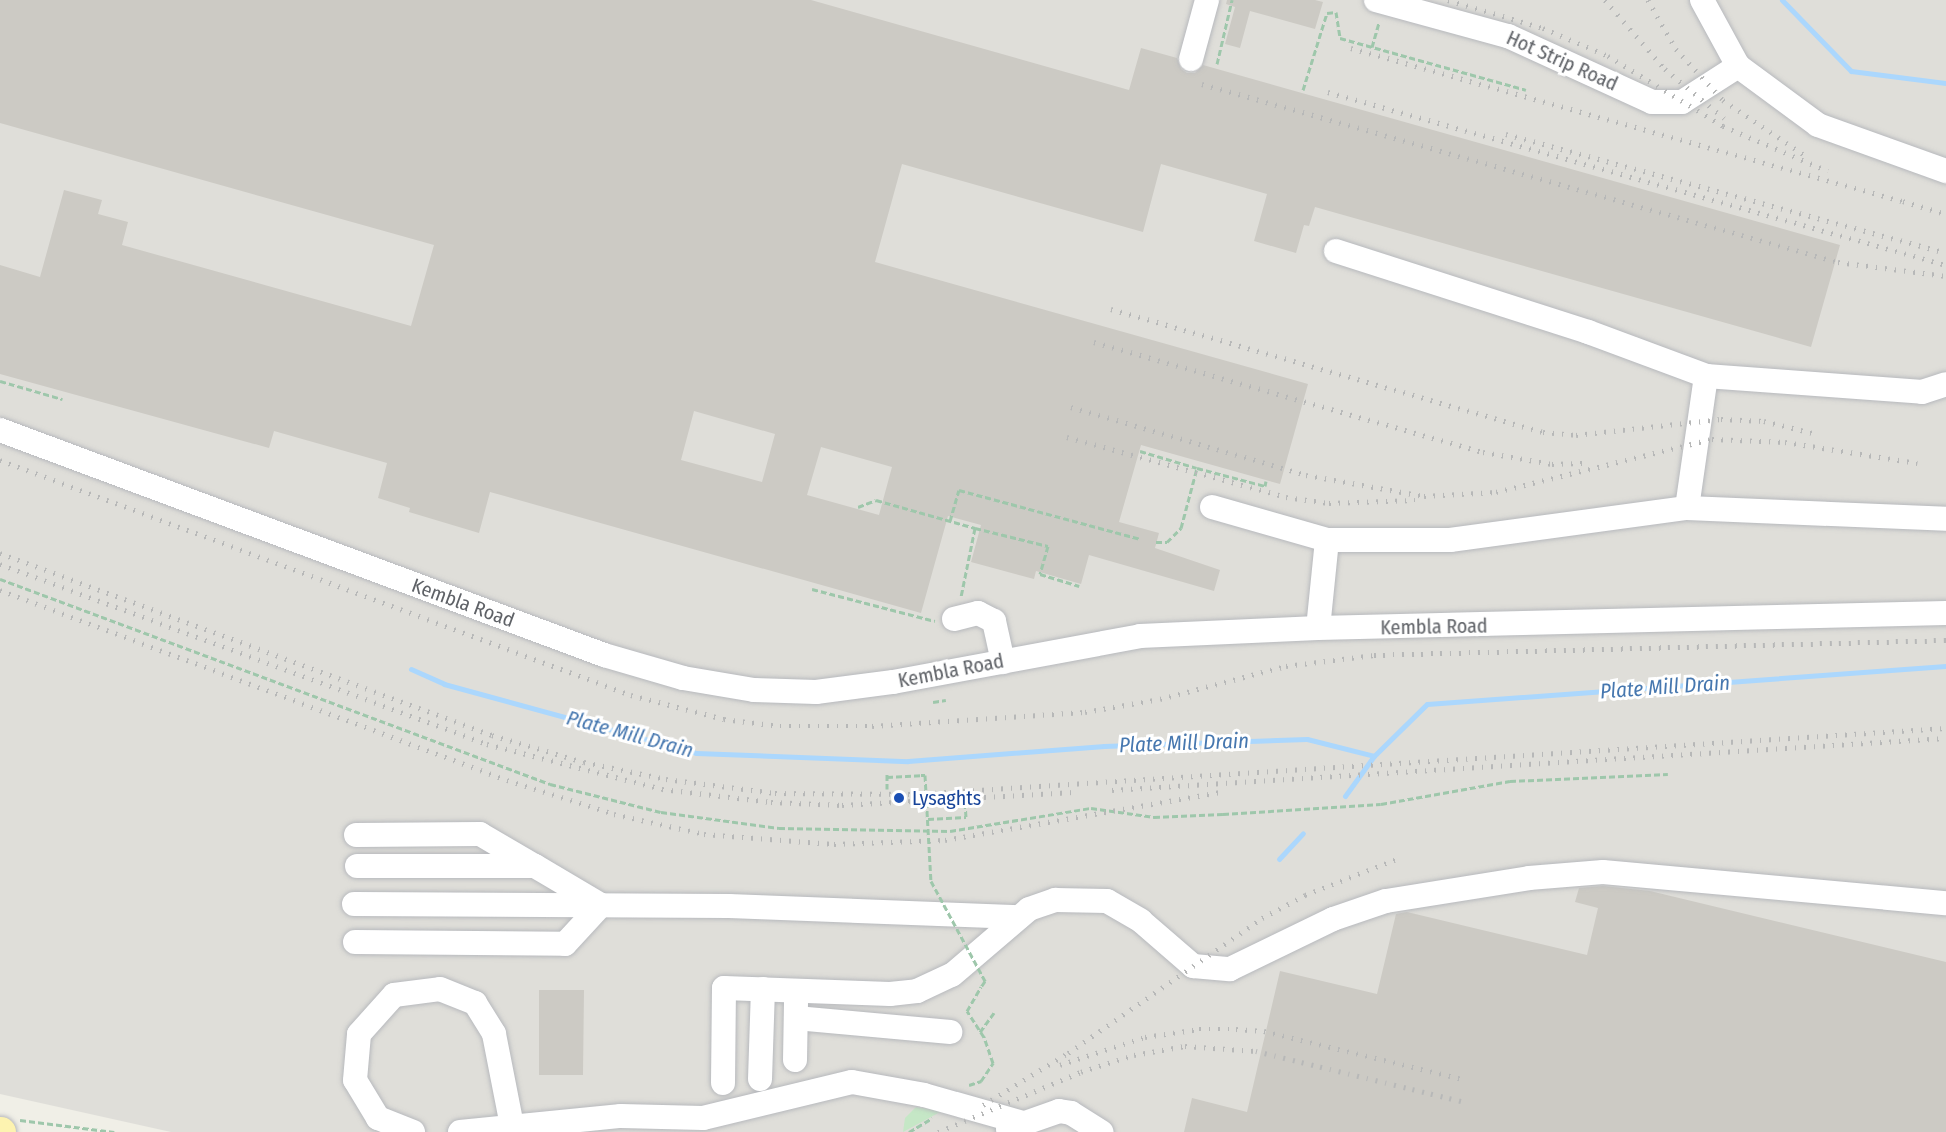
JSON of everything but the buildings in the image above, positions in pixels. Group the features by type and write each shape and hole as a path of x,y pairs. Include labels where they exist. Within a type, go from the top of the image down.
{"street":[{"path":"1191,60 1207,0"},
{"name":"Hot Strip Road","path":"1376,0 1508,36 1652,102 1682,102 1738,66"},
{"path":"1702,0 1738,66 1818,125 1946,171"},
{"path":"1336,251 1588,332 1706,376 1922,392 1946,384"},
{"path":"1687,508 1706,376"},
{"name":"Kembla Road","path":"0,430 604,655 683,678 754,690 816,692 1003,662 1140,636 1318,628 1946,614"},
{"path":"1212,507 1327,540 1450,540 1687,508 1946,519"},
{"path":"1318,628 1327,540"},
{"path":"938,622 978,613 994,621 1003,662"},
{"path":"356,835 480,834 602,905"},
{"path":"357,866 535,866"},
{"path":"723,1083 724,987 890,994 930,988 952,975 1018,916 1055,900 1107,901 1141,921 1193,966 1230,969 1333,920 1386,901 1529,878 1603,872 1946,903"},
{"path":"354,904 602,905 1018,916"},
{"path":"355,942 565,944 602,905"},
{"path":"413,1132 378,1118 355,1080 359,1034 394,995 440,989 475,1003 494,1034 512,1126"},
{"path":"760,1080 762,989"},
{"path":"795,1060 796,990"},
{"path":"796,1018 950,1032"},
{"path":"460,1132 621,1116 703,1118 852,1082 904,1090 1018,1130 1048,1113 1066,1112 1102,1132"}],"path":[{"path":"1217,64 1232,0"},
{"path":"1304,90 1327,13 1336,12 1340,38 1526,90"},
{"path":"0,381 62,399"},
{"path":"1140,451 1197,468"},
{"path":"950,521 959,490 1140,539"},
{"path":"858,507 876,500 1048,546 1040,574 1079,586"},
{"path":"812,589 938,622 975,528"},
{"path":"0,579 550,784 662,812 779,828 950,831 1091,808 1154,817 1223,814 1381,804 1510,781 1668,774"},
{"path":"933,702 946,700"},
{"path":"886,789 887,775 926,775 932,881 985,981 967,1009 993,1060 983,1079 975,1084"},
{"path":"928,819 966,817 965,804"},
{"path":"980,1032 994,1013"},
{"path":"909,1132 941,1114"},
{"path":"4,1127 114,1132"}],"shaded area":[{"path":"0,0 1946,0 1946,1132 171,1132 0,1094"}],"green space":[{"path":"916,1107 942,1111 903,1132 905,1118"}],"waterway":[{"path":"1782,0 1851,71 1946,83"},
{"name":"Plate Mill Drain","path":"411,669 444,684 696,753 908,761 1104,746 1307,739 1374,756 1427,704 1946,666"},
{"path":"1345,796 1374,756"},
{"path":"1279,859 1303,833"}],"railway":[{"path":"1448,0 1543,28 1608,56 1723,126 1828,171"},
{"path":"1605,0 1665,69 1724,118"},
{"path":"1648,0 1676,49 1723,100 1803,154"},
{"path":"1351,48 1909,203"},
{"path":"1202,84 1838,262 1946,276"},
{"path":"1328,92 1946,265"},
{"path":"1506,134 1946,253"},
{"path":"1903,201 1946,214"},
{"path":"1111,309 1543,432 1576,435 1721,419 1764,421 1813,433"},
{"path":"1094,342 1483,452 1552,464 1588,463"},
{"path":"1071,407 1306,475 1424,496 1496,492 1712,439 1785,442 1917,463"},
{"path":"1067,437 1286,497 1329,503 1415,500"},
{"path":"0,460 631,695 724,719 780,726 872,726 1085,712 1160,699 1286,666 1374,655 1946,640"},
{"path":"0,553 492,735 584,762 666,779 775,793 916,794 1946,728"},
{"path":"0,564 487,744 662,789 771,802 842,805 1074,792"},
{"path":"0,590 507,780 614,814 704,834 834,844 945,840 1225,791"},
{"path":"1112,790 1946,738"},
{"path":"983,1105 1068,1053 1262,918 1305,895 1399,858"},
{"path":"1060,1065 1145,1037 1199,1029 1236,1029 1264,1031 1466,1080"},
{"path":"938,1132 1081,1072 1134,1055 1185,1046 1256,1051 1461,1101"}],"place":[{"name":"Lysaghts","path":"899,798"}]}
